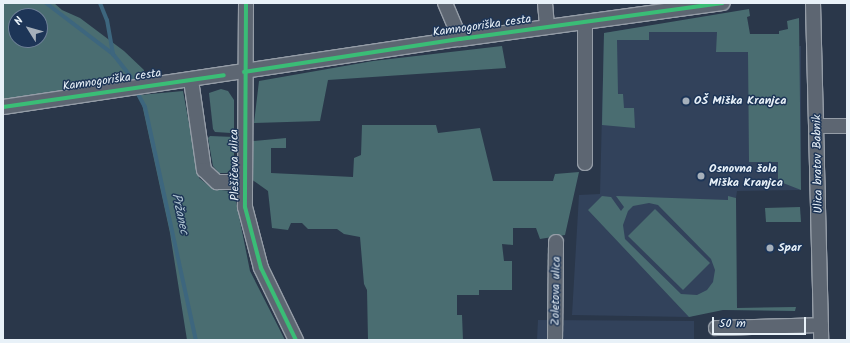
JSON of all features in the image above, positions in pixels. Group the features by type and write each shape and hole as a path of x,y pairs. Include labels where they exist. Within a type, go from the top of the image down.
{"street":[{"name":"Plešičeva ulica","path":"246,3 243,182 250,232 261,268 296,340"},
{"path":"445,3 460,39"},
{"name":"Kamnogoriška cesta","path":"545,3 547,27"},
{"name":"Kamnogoriška cesta","path":"3,108 144,85 191,80 460,39 724,3"},
{"name":"Ulica bratov Babnik","path":"813,3 818,126 821,340"},
{"path":"585,23 585,163"},
{"path":"191,80 204,170 217,182 243,182"},
{"path":"818,126 847,126"},
{"name":"Zoletova ulica","path":"555,340 556,242"},
{"path":"716,328 821,326"}],"shaded area":[{"name":"Osnovna šola Miška Kranjca","path":"733,13 736,47 801,46 801,190 737,191 736,198 728,197 727,307 689,317 572,315 579,195 600,194 604,33"},
{"path":"538,320 694,321 694,340 537,340"}],"green space":[{"path":"3,3 54,3 62,10 80,18 124,51 144,70 144,79 3,101"},
{"path":"749,9 750,16 747,17 750,34 779,34 779,31 788,29 787,21 799,18 801,190 778,181 778,162 749,162 748,52 716,52 717,32 649,32 649,40 617,40 618,94 623,94 624,108 634,108 635,128 602,125 604,33"},
{"path":"502,46 506,68 328,80 320,121 254,123 259,81 373,61"},
{"path":"221,89 228,91 234,100 234,131 231,133 215,132 213,129 209,93"},
{"path":"183,91 199,178 213,189 230,191 235,196 250,271 285,340 187,340 170,233 140,95"},
{"path":"362,125 436,125 438,133 480,128 493,181 553,181 555,174 579,172 565,235 540,239 536,228 513,228 513,245 502,244 504,261 512,261 512,290 479,290 479,295 457,295 457,315 462,315 463,340 368,340 367,290 364,284 360,237 344,234 337,229 308,229 302,223 291,223 288,230 272,228 268,191 251,179 253,141 286,138 286,148 271,148 271,173 353,177 354,158 361,155"},
{"path":"210,136 234,137 234,165 227,173 219,173 213,166 208,138"},
{"path":"602,196 611,197 621,211 624,207 616,196 728,200 728,196 736,198 737,308 796,307 795,311 723,310 689,317 588,210","holes":["649,203 658,205 711,259 715,270 713,282 707,290 697,295 681,294 625,239 623,225 628,211 633,206"]},
{"path":"800,207 801,222 766,222 765,208"},
{"path":"655,209 710,263 683,290 628,236"}],"waterway":[{"name":"Pržanec","path":"46,3 113,54 131,77"},
{"path":"100,3 107,20 113,54"},
{"name":"Pržanec","path":"138,94 145,107 196,340"}],"cycle path":[{"path":"246,3 245,207 261,268 296,340"},
{"path":"244,72 460,39 723,3"},
{"path":"3,107 224,75"}],"place":[{"name":"OŠ Miška Kranjca","path":"686,101"},
{"name":"Osnovna šola Miška Kranjca","path":"701,176"},
{"name":"Spar","path":"770,248"}]}
